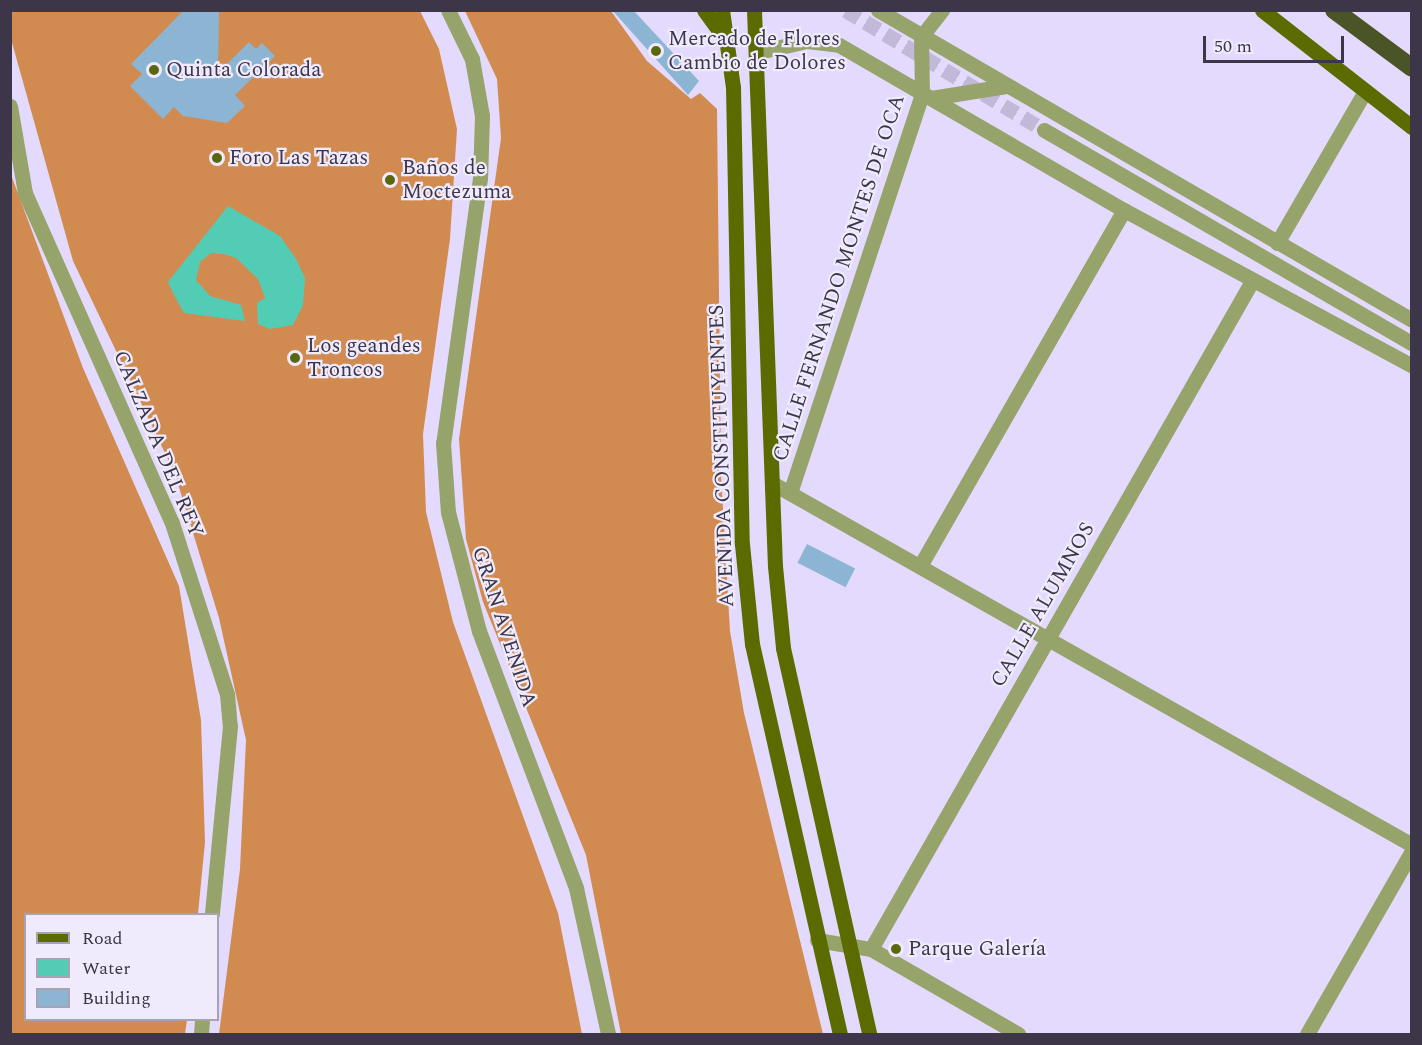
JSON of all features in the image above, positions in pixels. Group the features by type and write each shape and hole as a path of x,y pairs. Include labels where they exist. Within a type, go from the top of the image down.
{"highway":[{"path":"1334,10 1412,68"}],"main road":[{"path":"704,10 730,47"},
{"name":"AVENIDA CONSTITUYENTES","path":"722,10 730,47 743,556 752,644 840,1035"},
{"path":"754,10 758,52 772,483 783,648 869,1035"},
{"path":"1262,10 1412,127"}],"street":[{"name":"GRAN AVENIDA","path":"448,10 472,59 482,116 480,178 443,444 448,512 479,631 576,888 608,1035"},
{"path":"878,10 1412,320"},
{"path":"921,37 942,10"},
{"name":"CALLE FERNANDO MONTES DE OCA","path":"790,493 926,96 921,37"},
{"path":"758,52 807,41 839,45 1124,210 1412,366"},
{"path":"926,96 1006,86"},
{"path":"1277,243 1365,91"},
{"name":"CALZADA DEL REY","path":"10,106 25,192 172,523 227,694 230,726 212,913"},
{"path":"1044,130 1412,343"},
{"path":"920,566 1124,210"},
{"name":"CALLE ALUMNOS","path":"871,949 1252,281"},
{"path":"772,483 1412,845"},
{"path":"1307,1035 1412,851"},
{"path":"817,940 871,949 1018,1035"}],"shaded area":[{"path":"10,11 420,11 439,49 457,129 450,239 423,434 426,512 453,622 558,913 582,1034 219,1034 240,869 246,740 219,618 175,474 73,261 11,39"},
{"path":"465,11 611,11 647,61 691,99 700,93 717,109 721,475 730,631 744,713 823,1034 621,1034 586,855 483,602 466,539 459,439 501,138 497,79"},
{"path":"10,172 83,368 179,586 201,720 205,842 198,913 24,913 24,1021 187,1021 185,1034 11,1034"}],"water":[{"path":"228,206 280,236 296,259 305,278 303,305 293,325 270,329 258,324 257,303 265,298 258,279 236,258 224,254 211,253 200,262 196,280 210,296 241,305 245,321 184,313 174,295 168,282"}],"building":[{"name":"Quinta Colorada","path":"184,10 219,10 218,73 249,42 256,49 262,43 275,56 235,95 245,106 227,123 183,116 174,107 163,119 130,86 142,74 131,64"},
{"name":"Mercado de Flores Cambio de Dolores","path":"612,10 633,10 699,81 688,95"},
{"path":"807,544 855,569 846,587 797,563"}],"tunnel":[{"path":"846,10 1044,130"}],"place":[{"name":"Mercado de Flores Cambio de Dolores","path":"656,51"},
{"name":"Quinta Colorada","path":"154,70"},
{"name":"Foro Las Tazas","path":"217,158"},
{"name":"Baños de Moctezuma","path":"390,180"},
{"name":"Los geandes Troncos","path":"295,358"},
{"name":"Parque Galería","path":"896,949"}]}
